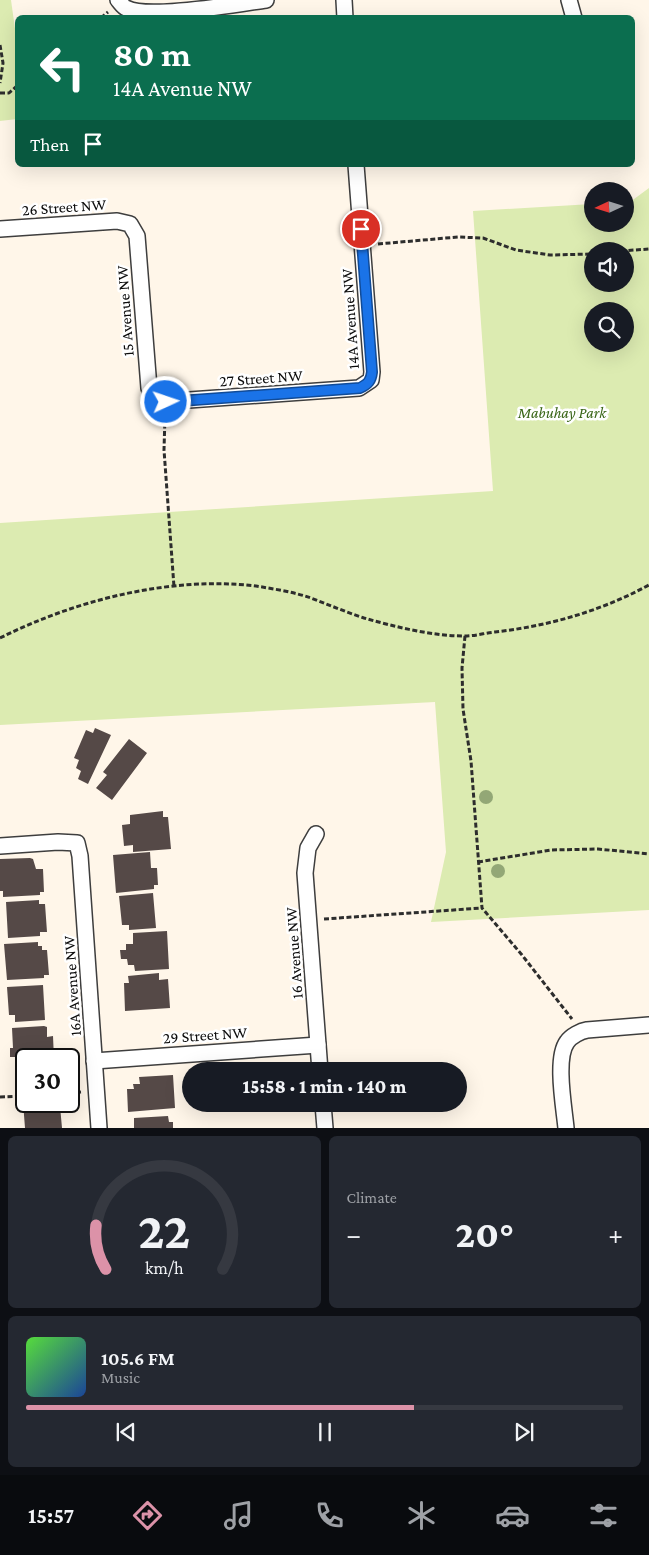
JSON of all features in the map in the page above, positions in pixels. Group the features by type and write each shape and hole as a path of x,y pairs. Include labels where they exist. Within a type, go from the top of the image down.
{"street":[{"path":"122,4 145,12 176,12 266,0"},
{"path":"344,0 345,15"},
{"path":"569,0 573,15"},
{"name":"14A Avenue NW","path":"356,167 372,372 371,380"},
{"name":"26 Street NW","path":"0,229 117,221 130,224"},
{"name":"15 Avenue NW","path":"130,224 137,236 149,388 160,400"},
{"name":"27 Street NW","path":"160,400 360,388 371,380"},
{"name":"16 Avenue NW","path":"316,834 308,848 305,873 319,1062"},
{"name":"16A Avenue NW","path":"0,846 58,842 77,843 80,856 99,1128"},
{"path":"566,1128 560,1061 567,1042 581,1031 649,1025"},
{"name":"29 Street NW","path":"94,1060 318,1045"},
{"path":"324,1112 325,1128"}],"path":[{"path":"0,44 3,63 0,83"},
{"path":"0,93 9,93 15,88"},
{"path":"362,246 458,237 483,238 516,250 550,255 584,254"},
{"path":"634,250 649,249"},
{"path":"160,400 174,587"},
{"path":"0,638 32,623 74,608 124,594 174,587 229,584 274,589 310,598 391,625 440,634 465,636 538,626 567,619 612,603 649,585"},
{"path":"465,636 462,668 463,709 472,761 482,908 522,954 581,1031"},
{"path":"478,862 551,850 598,849 649,854"},
{"path":"309,920 482,908"},
{"path":"0,1097 15,1096"}],"green space":[{"path":"0,0 11,0 15,29 15,119 0,121"},
{"name":"Mabuhay Park","path":"649,188 649,910 431,922 446,852 435,702 0,725 0,523 493,491 473,211 584,204 584,232 634,232 634,199"}],"building":[{"path":"95,728 111,735 88,784 78,779 81,771 76,768 79,760 74,758 86,730 93,733"},
{"path":"129,739 147,753 112,800 96,788 107,775 103,772"},
{"path":"163,811 163,817 168,817 171,849 133,852 133,845 124,846 122,825 130,824 130,815"},
{"path":"150,852 151,868 157,868 158,885 154,885 154,889 116,893 113,855"},
{"path":"0,859 33,859 36,869 43,869 44,892 40,892 40,895 3,897 3,891 0,891"},
{"path":"153,893 156,928 129,930 129,925 122,925 119,896"},
{"path":"39,900 39,904 45,904 47,932 40,932 40,936 8,938 6,902"},
{"path":"167,931 169,969 135,971 134,965 128,965 127,959 121,959 120,950 126,950 126,944 133,944 133,933"},
{"path":"38,942 38,946 42,946 42,950 47,950 49,975 44,975 44,978 7,980 4,944"},
{"path":"159,973 159,980 168,979 170,1008 125,1011 124,983 129,983 128,976"},
{"path":"43,985 45,1020 15,1022 15,1015 9,1015 7,987"},
{"path":"47,1027 47,1037 53,1036 54,1048 15,1048 15,1057 10,1057 10,1048 13,1048 12,1028"},
{"path":"173,1075 175,1108 128,1112 127,1089 134,1089 133,1084 140,1084 139,1077"},
{"path":"24,1113 61,1113 62,1128 25,1128"},
{"path":"168,1116 169,1122 173,1122 173,1128 134,1128 134,1118"}],"route":[{"path":"166,402 360,388 366,385 371,380 372,372 361,229"}]}
